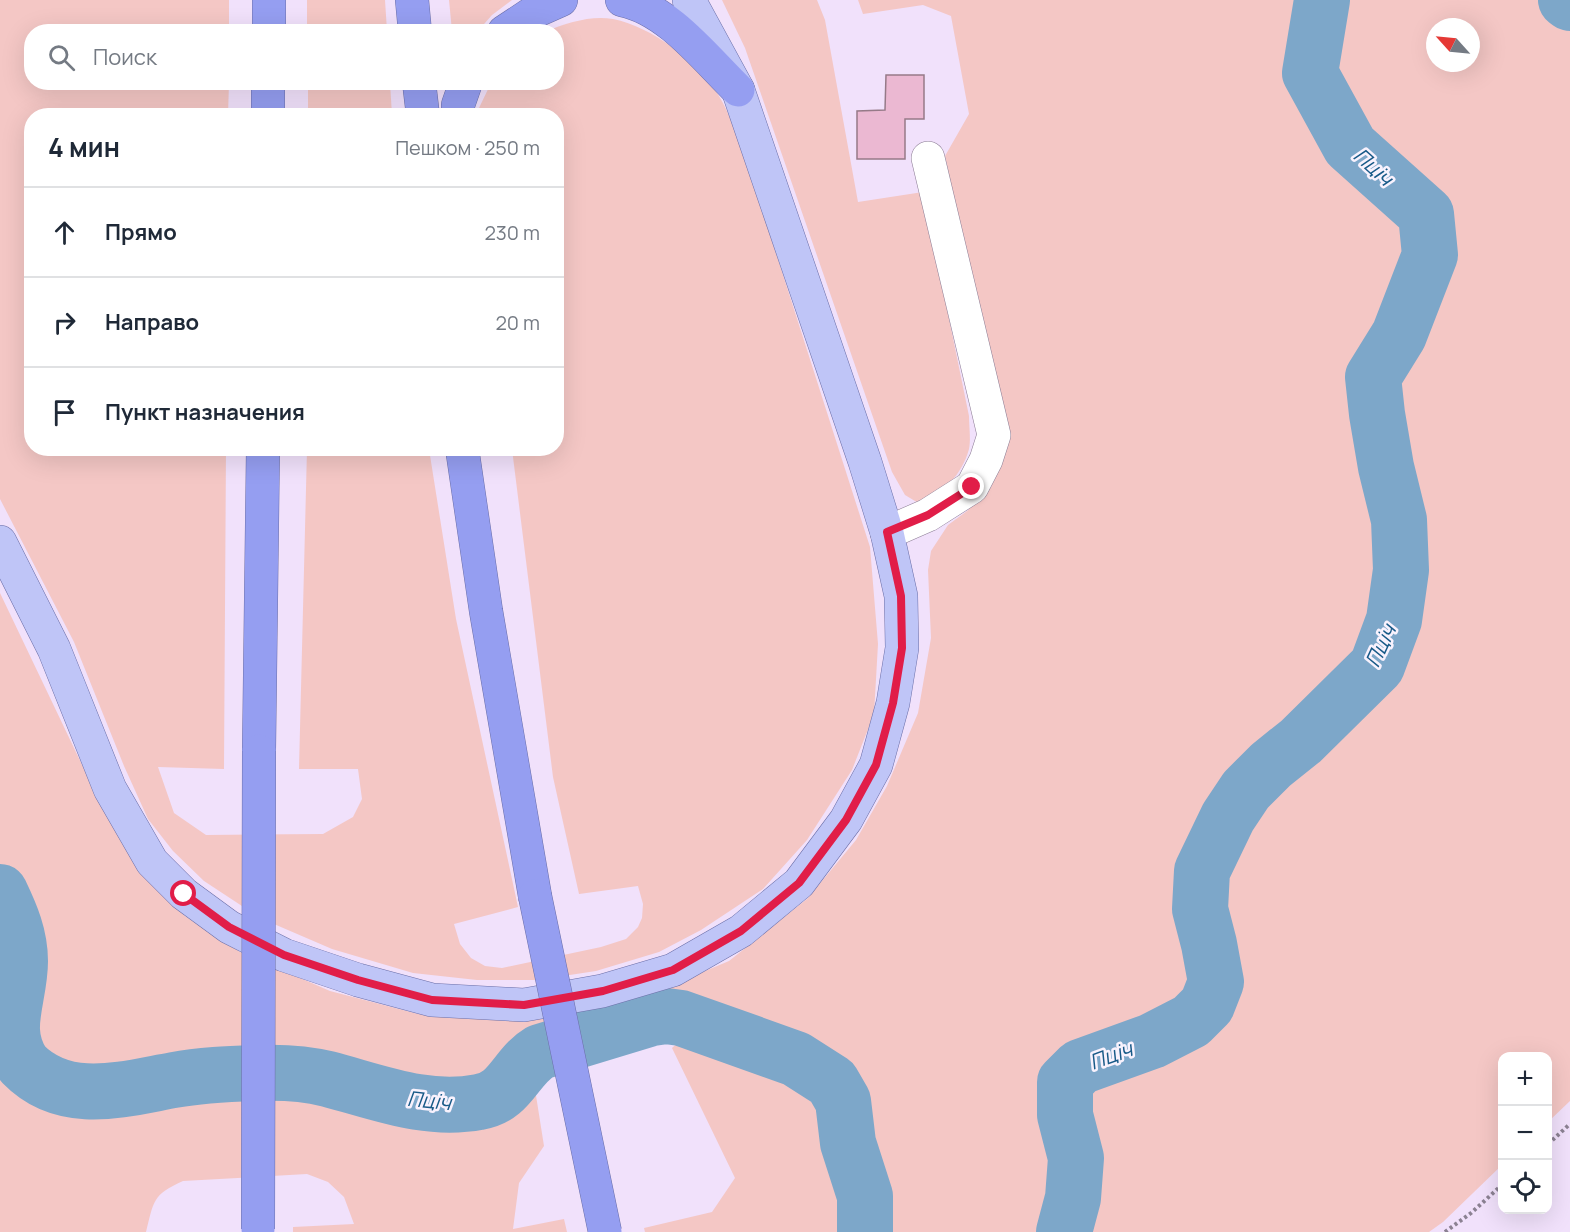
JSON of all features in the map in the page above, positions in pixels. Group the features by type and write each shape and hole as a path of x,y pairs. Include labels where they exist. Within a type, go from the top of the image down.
{"highway":[{"path":"269,0 269,24"},
{"path":"412,0 414,24"},
{"path":"516,24 534,12 561,0"},
{"path":"622,0 633,2 667,20 738,90"},
{"path":"268,90 268,108"},
{"path":"420,90 422,108"},
{"path":"458,108 463,90"},
{"path":"258,1230 259,751 263,456"},
{"path":"463,456 486,611 535,896 605,1232"}],"main road":[{"path":"0,542 54,649 110,789 152,862 184,894 229,927 284,955 358,980 432,1000 524,1005 603,991 673,970 741,931 799,883 846,820 876,765 893,703 902,648 901,596 887,532 861,451 738,90 689,0"}],"lane":[{"path":"887,532 928,515 972,487 986,460 994,435 928,158"}],"path":[{"path":"1552,1140 1570,1124"},
{"path":"1445,1232 1498,1189"}],"shaded area":[{"path":"0,0 229,0 229,24 24,24 24,90 229,90 228,108 24,108 24,456 226,456 224,769 158,767 174,813 206,835 323,834 353,817 362,799 358,769 299,769 307,456 430,456 456,619 518,907 454,924 460,944 471,958 485,966 502,968 601,947 626,939 638,927 642,918 643,904 638,886 579,894 553,777 513,456 564,456 564,108 479,108 488,90 564,90 564,25 588,19 613,19 628,23 659,38 699,71 710,83 727,110 745,156 870,547 878,644 874,714 852,770 807,840 763,889 701,930 659,952 596,971 537,980 477,980 413,973 332,949 260,918 204,881 173,851 148,819 74,642 0,499"},
{"path":"307,0 385,0 387,24 307,24"},
{"path":"449,0 512,0 484,24 451,24"},
{"path":"722,0 817,0 825,20 858,202 923,192 969,416 970,441 966,458 956,475 944,489 920,504 905,495 892,472 745,48"},
{"path":"858,0 1570,0 1570,1101 1552,1118 1552,1052 1498,1052 1498,1169 1443,1222 1429,1232 645,1232 644,1228 712,1212 735,1178 672,1048 708,1014 666,1001 625,1017 519,1051 496,1087 455,1093 388,1090 323,1064 177,1059 146,1069 70,1074 45,1060 25,1042 20,1020 25,1006 42,989 44,972 42,948 0,865 0,593 106,815 140,871 185,916 240,952 330,991 418,1014 507,1019 660,990 729,961 807,899 856,840 887,786 918,713 931,638 928,570 931,551 948,525 967,511 991,487 1006,444 945,156 969,114 951,16 923,5 863,14"},
{"path":"308,90 390,90 392,108 308,108"},
{"path":"0,1059 53,1107 167,1108 214,1086 305,1088 397,1113 452,1115 506,1112 520,1097 531,1064 544,1146 519,1183 513,1229 564,1219 567,1232 293,1232 293,1227 354,1224 344,1197 328,1182 307,1174 183,1181 165,1191 156,1200 146,1232 0,1232"}],"building":[{"path":"886,75 924,75 924,119 905,119 905,159 857,159 857,111 885,110"}],"waterway":[{"name":"Пціч","path":"1064,1232 1073,1198 1076,1158 1065,1115 1065,1082 1080,1067 1152,1041 1191,1021 1207,1005 1216,982 1200,909 1202,871 1228,817 1246,790 1271,765 1301,741 1377,666 1394,620 1401,570 1399,520 1386,467 1373,377 1399,335 1430,255 1426,214 1350,146 1310,73 1322,0"},
{"name":"Пціч","path":"1566,0 1570,3"},
{"name":"Пціч","path":"0,892 14,926 20,952 12,1026 16,1051 23,1064 39,1077 57,1086 95,1092 184,1078 246,1073 283,1073 319,1077 421,1103 479,1102 499,1094 524,1065 540,1052 652,1018 666,1016 681,1018 796,1059 832,1082 843,1101 848,1143 865,1196 865,1232"}],"route":[{"path":"184,894 229,927 284,955 358,980 432,1000 524,1005 603,991 673,970 741,931 799,883 846,820 876,765 893,703 902,648 901,596 887,532 928,515 972,487"}]}
